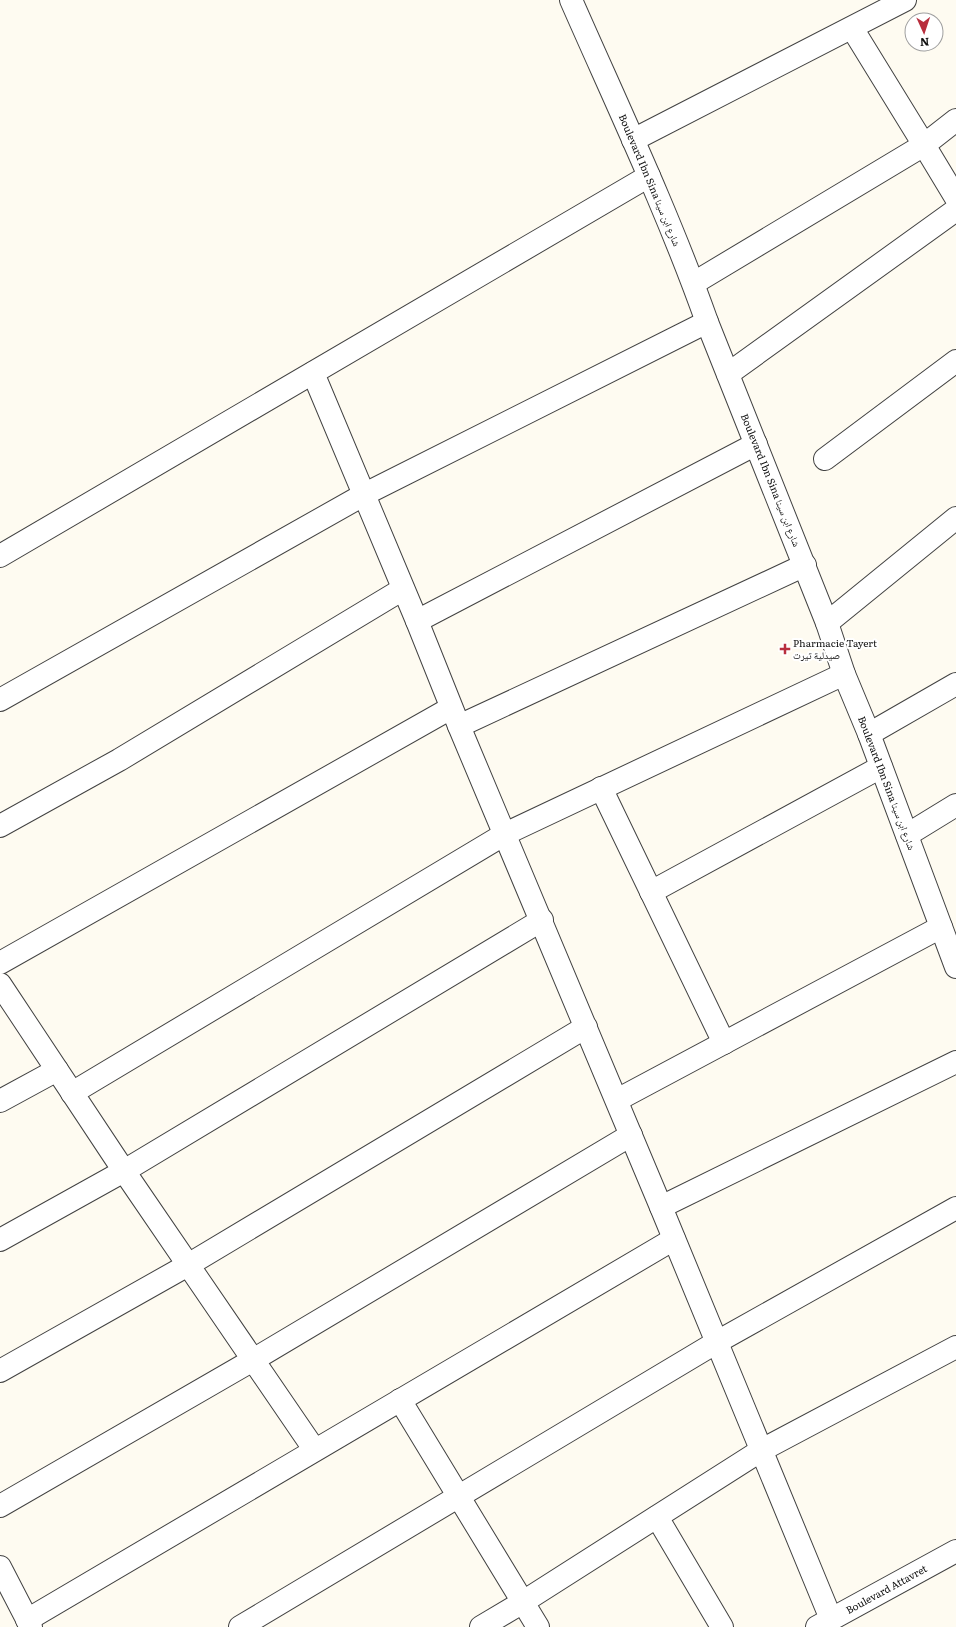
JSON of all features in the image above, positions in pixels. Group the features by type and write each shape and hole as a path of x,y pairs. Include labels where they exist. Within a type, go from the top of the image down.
{"street":[{"name":"Boulevard Ibn Sina شارع ابن سينا","path":"571,0 634,140 694,283 707,322 827,622 844,674 869,734 907,835 947,931 956,967"},
{"path":"634,140 905,0"},
{"path":"852,28 956,198"},
{"path":"694,283 924,145 956,120"},
{"path":"0,556 649,176"},
{"path":"728,374 956,210"},
{"path":"0,700 364,494 707,322"},
{"path":"825,459 956,361"},
{"path":"313,373 404,589 455,717 542,920 717,1342 760,1451 824,1623"},
{"path":"417,621 756,444"},
{"path":"827,622 956,518"},
{"path":"0,963 455,717 804,565"},
{"path":"0,826 119,760 404,589"},
{"path":"72,1093 505,834 844,674"},
{"path":"869,734 956,684"},
{"path":"652,892 881,767"},
{"path":"601,788 724,1043"},
{"path":"907,835 956,805"},
{"path":"0,1240 124,1171 542,920"},
{"path":"617,1100 724,1043 947,931"},
{"path":"0,984 124,1171 314,1449"},
{"path":"0,1371 188,1265 586,1028"},
{"path":"661,1207 956,1062"},
{"path":"0,1101 57,1070"},
{"path":"0,1506 253,1360 631,1135"},
{"path":"240,1627 460,1497 717,1342 956,1208"},
{"path":"0,1566 29,1623 314,1449 674,1239"},
{"path":"481,1627 523,1602 760,1451 956,1347"},
{"path":"400,1400 538,1627"},
{"path":"657,1517 722,1627"},
{"name":"Boulevard Attavret","path":"824,1623 956,1550"}],"place":[{"name":"Pharmacie Tayert صيدلية تيرت","path":"785,649"}]}
